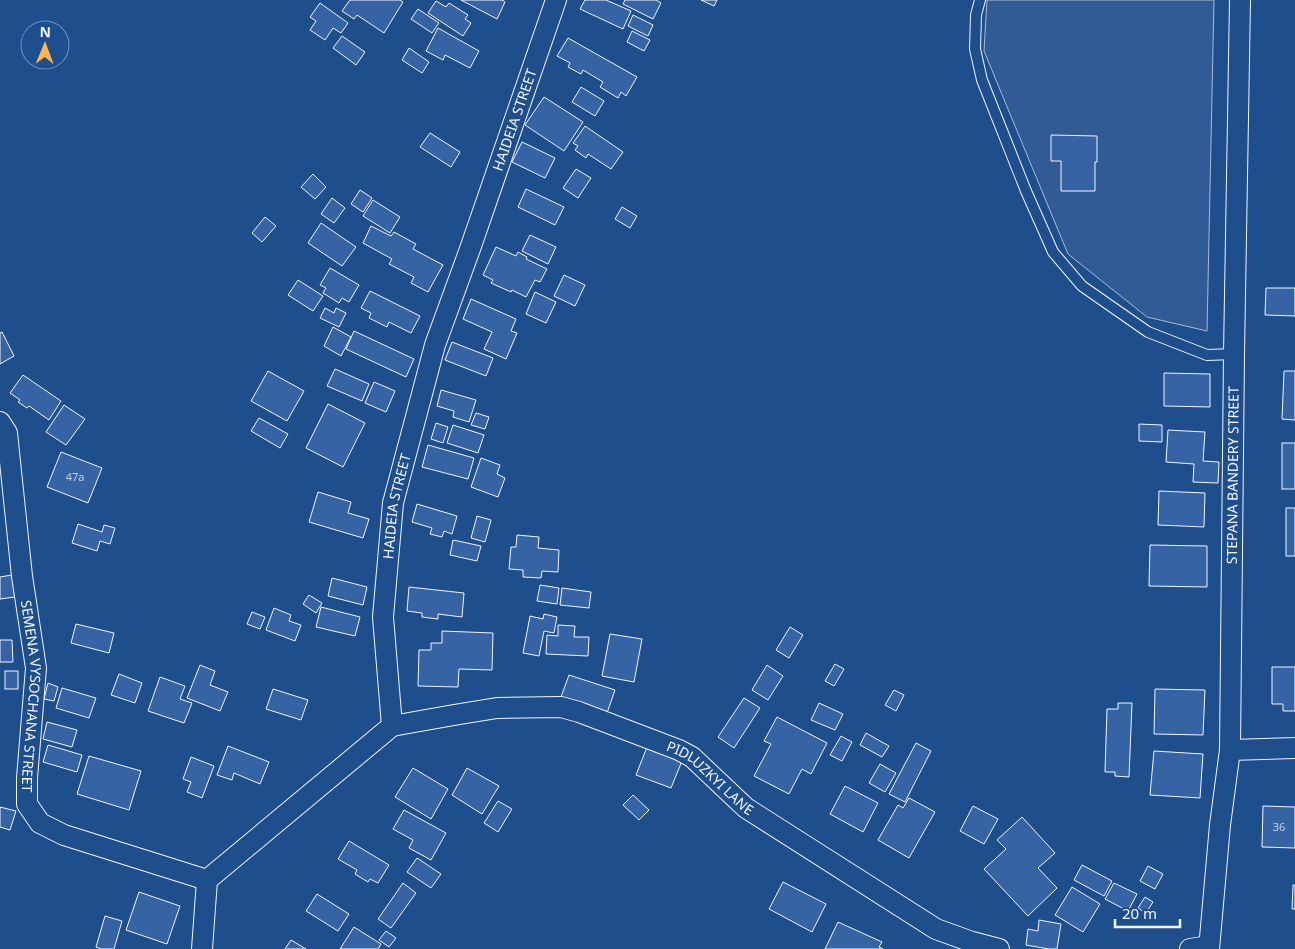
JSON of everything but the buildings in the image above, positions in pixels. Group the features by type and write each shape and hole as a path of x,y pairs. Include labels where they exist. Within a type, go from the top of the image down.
{"street":[{"name":"HAIDEIA STREET","path":"392,726 383,617 393,503 435,346 556,0"},
{"name":"STEPANA BANDERY STREET","path":"1202,948 1230,750 1240,0"},
{"name":"SEMENA VYSOCHANA STREET","path":"0,422 7,434 22,576 36,668 27,778 27,804 40,822 64,835 207,880"},
{"name":"PIDLUZKYI LANE","path":"392,726 497,708 561,707 579,712 679,750 692,757 746,808 936,929 999,949"},
{"path":"202,949 207,880 392,726"},
{"path":"1230,750 1295,748"}],"lane":[{"path":"980,0 976,15 975,49 982,80 1026,192 1054,252 1082,286 1148,332 1207,355 1234,354"}],"shaded area":[{"path":"987,0 1214,0 1207,331 1147,317 1068,254 984,51"}]}
